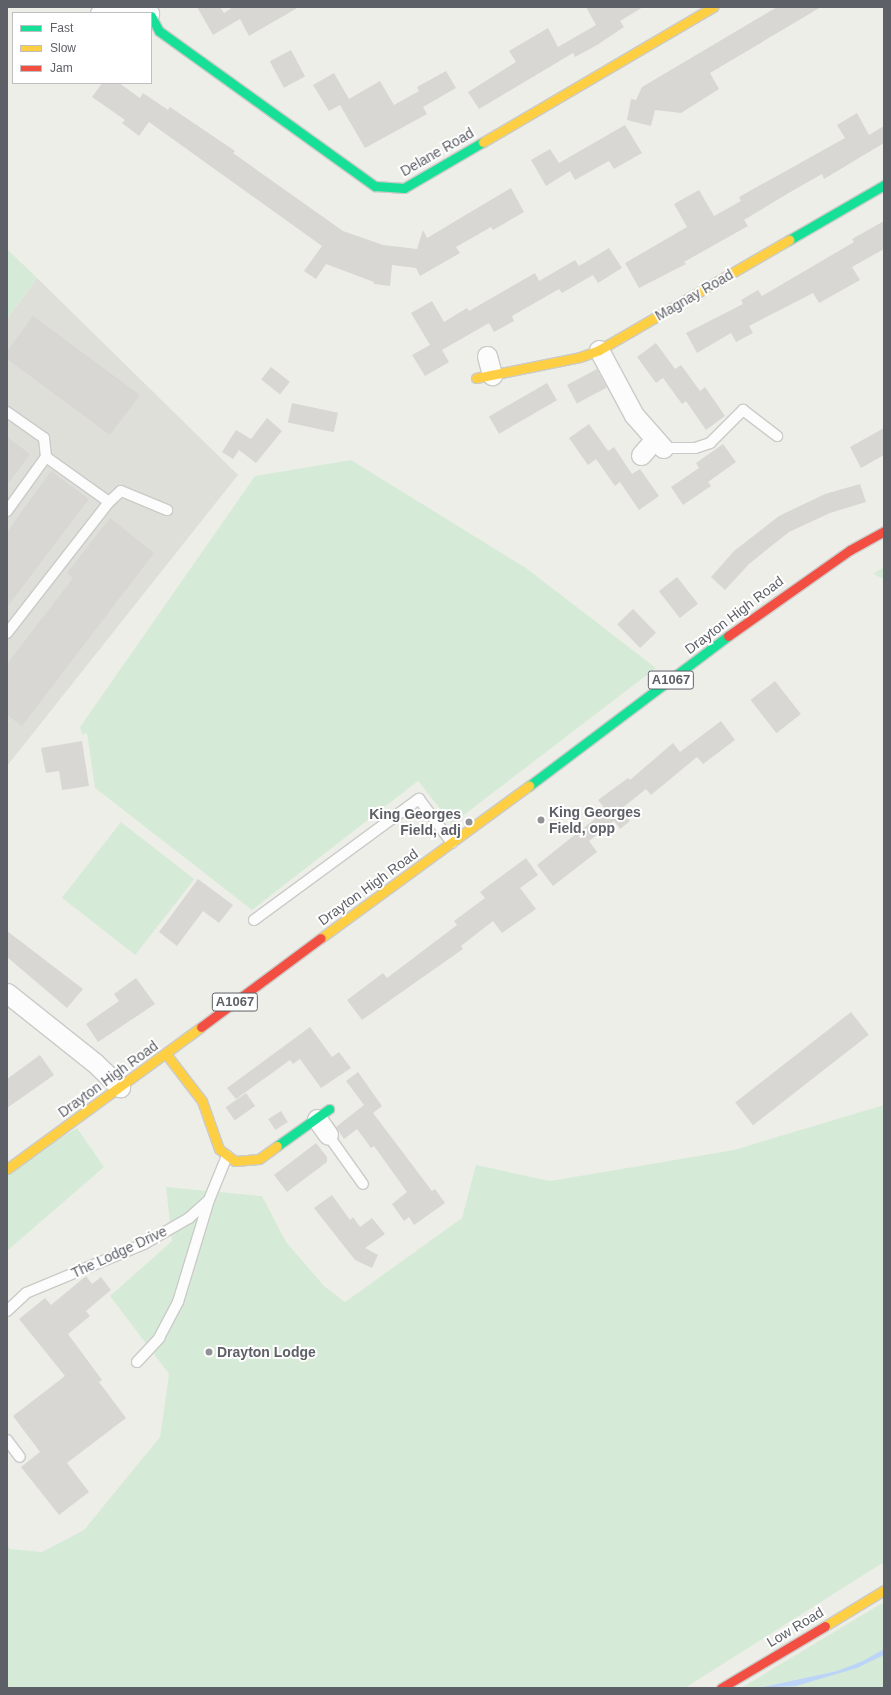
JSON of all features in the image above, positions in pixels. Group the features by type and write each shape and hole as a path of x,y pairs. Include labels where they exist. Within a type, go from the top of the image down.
{"street":[{"path":"102,12 113,7"},
{"path":"122,7 142,12"},
{"name":"Delane Road","path":"152,18 159,31 375,186 404,188 714,7"},
{"name":"Magnay Road","path":"487,356 484,376 580,357 600,350 884,185"},
{"path":"600,350 634,415 659,444 641,454"},
{"name":"Drayton High Road","path":"7,1169 452,843 762,610 850,550 884,531"},
{"path":"7,993 95,1063 120,1087"},
{"path":"166,1054 202,1101 219,1149 235,1161 259,1159 323,1114 328,1135"},
{"name":"Low Road","path":"721,1688 884,1590"}],"lane":[{"path":"659,444 695,448 710,443 744,410 777,436"},
{"path":"7,412 44,438 46,457 7,511"},
{"path":"46,457 108,502"},
{"path":"7,633 108,502 121,491 167,510"},
{"path":"254,920 419,799 452,843"},
{"path":"328,1135 363,1184"},
{"name":"The Lodge Drive","path":"7,1311 26,1292 144,1244 189,1218 209,1200 227,1156"},
{"path":"137,1362 158,1338 178,1302 209,1200"},
{"path":"7,1440 20,1457"}],"shaded area":[{"path":"37,278 238,475 7,766 7,319"}],"green space":[{"path":"7,249 37,278 7,319"},
{"path":"351,460 526,568 656,668 452,824 418,781 252,910 95,788 87,733 82,735 80,727 255,476"},
{"path":"884,567 884,579 873,574"},
{"path":"121,822 194,879 135,955 62,898"},
{"path":"884,1105 884,1562 685,1688 7,1688 7,1545 10,1549 42,1552 84,1530 160,1437 169,1374 110,1296 172,1241 166,1187 262,1196 286,1242 324,1286 345,1302 462,1218 476,1165 550,1181 734,1150"},
{"path":"77,1128 104,1167 7,1251 7,1171"},
{"path":"884,1602 884,1688 741,1688"}],"water":[{"path":"884,1649 884,1655 857,1668 796,1686 759,1688 837,1671 863,1661"}],"building":[{"path":"197,7 220,7 224,13 233,7 299,7 249,36 240,19 213,35"},
{"path":"586,7 643,7 620,21 624,27 597,45 575,57 573,53 479,109 468,92 516,62 509,51 548,28 558,47 596,25"},
{"path":"777,7 821,7 710,73 719,89 681,113 655,110 651,126 627,120 631,99 636,100 642,87"},
{"path":"291,50 305,76 284,88 270,61"},
{"path":"446,71 456,88 423,107 427,114 365,148 340,105 329,111 313,85 334,73 349,99 380,81 394,105 419,91 417,87"},
{"path":"101,84 120,84 140,98 143,93 168,110 170,107 235,151 233,153 343,231 383,245 417,249 423,230 427,238 511,188 524,212 493,230 491,227 456,247 460,253 420,276 416,268 392,265 390,286 374,284 374,282 326,264 316,279 304,271 322,246 149,122 139,136 122,123 125,120 92,97"},
{"path":"857,113 869,135 884,126 884,143 824,179 822,174 787,194 744,220 748,226 684,262 686,264 639,288 625,263 687,227 674,204 699,190 714,216 741,201 739,197 845,138 837,125"},
{"path":"625,125 642,153 614,169 609,161 575,180 570,171 546,186 531,160 550,149 559,163"},
{"path":"884,221 884,249 852,267 860,280 819,303 813,293 749,326 753,333 736,342 731,333 697,353 686,333 743,304 741,300 758,290 762,296 854,242 852,239"},
{"path":"609,248 622,268 598,283 593,275 562,293 559,289 512,316 514,321 494,332 489,323 442,350 449,362 425,376 412,355 430,345 411,313 432,301 444,322 467,308 469,311 535,273 539,281 575,260 579,266"},
{"path":"33,316 140,395 110,435 7,359 7,351"},
{"path":"656,343 675,369 681,365 700,391 705,387 725,416 706,430 686,401 682,404 663,378 656,383 637,357"},
{"path":"271,367 290,382 280,394 261,380"},
{"path":"597,369 607,388 577,404 567,385"},
{"path":"547,383 557,400 499,434 489,416"},
{"path":"292,403 338,413 334,432 288,423"},
{"path":"267,418 282,431 256,463 239,450 233,459 222,452 236,430 251,439"},
{"path":"589,424 608,451 614,447 632,474 640,469 659,496 639,510 620,482 615,486 596,459 588,465 569,438"},
{"path":"884,428 884,455 861,468 850,447"},
{"path":"7,437 30,454 7,485"},
{"path":"723,444 736,462 708,482 711,486 683,505 671,487 699,468 696,463"},
{"path":"51,471 89,499 7,607 7,532"},
{"path":"860,484 866,502 830,513 789,532 749,564 725,590 711,577 734,551 779,516 825,494"},
{"path":"110,518 154,553 22,726 7,715 7,664 73,578 67,573"},
{"path":"677,577 698,604 680,618 659,591"},
{"path":"633,609 656,633 640,648 617,624"},
{"path":"775,681 801,714 776,733 751,700"},
{"path":"721,721 735,740 703,764 697,757 651,795 646,789 621,809 630,821 620,829 614,821 589,841 597,852 553,886 537,865 606,810 598,800 628,778 630,780 673,743 680,752"},
{"path":"82,741 89,786 62,790 59,771 46,773 41,748"},
{"path":"526,858 538,875 520,888 536,909 502,933 493,921 461,946 463,949 362,1020 347,1000 383,973 387,978 457,925 454,921 485,898 480,892"},
{"path":"198,879 233,905 219,923 203,911 177,946 159,932"},
{"path":"7,931 83,989 67,1008 7,957"},
{"path":"136,978 155,1004 98,1042 86,1024 119,1001 114,994"},
{"path":"851,1012 869,1035 753,1125 735,1103"},
{"path":"310,1027 332,1057 339,1052 351,1068 321,1088 300,1059 293,1064 290,1060 236,1099 227,1088"},
{"path":"40,1055 54,1075 7,1108 7,1079"},
{"path":"358,1072 382,1106 373,1113 432,1191 435,1189 445,1203 414,1225 409,1217 404,1221 392,1204 407,1192 374,1146 371,1148 357,1129 344,1139 336,1127 364,1105 346,1081"},
{"path":"246,1093 255,1106 235,1120 226,1107"},
{"path":"281,1111 288,1122 275,1130 268,1119"},
{"path":"316,1143 327,1157 327,1162 287,1192 274,1175"},
{"path":"332,1195 350,1220 353,1217 360,1227 372,1218 385,1234 365,1248 378,1255 372,1268 355,1260 314,1208"},
{"path":"86,1276 92,1284 101,1277 111,1290 86,1311 90,1316 68,1334 102,1380 99,1382 126,1418 67,1463 89,1492 59,1515 21,1467 40,1452 13,1416 65,1376 19,1319 45,1298 51,1305"}],"traffic: fast":[{"path":"152,18 159,31 375,186 404,188 483,142"},
{"path":"789,240 884,185"},
{"path":"529,786 728,636"},
{"path":"277,1146 329,1109"}],"traffic: slow":[{"path":"483,142 713,7"},
{"path":"476,378 580,357 599,350 789,240"},
{"path":"321,938 529,786"},
{"path":"7,1169 201,1027"},
{"path":"166,1054 202,1101 219,1149 235,1161 259,1159 277,1146"},
{"path":"825,1626 884,1590"}],"traffic: jam":[{"path":"728,636 850,550 884,531"},
{"path":"201,1027 321,938"},
{"path":"721,1688 825,1626"}],"place":[{"name":"King Georges Field, opp","path":"541,820"},
{"name":"King Georges Field, adj","path":"469,822"},
{"name":"Drayton Lodge","path":"209,1352"}]}
